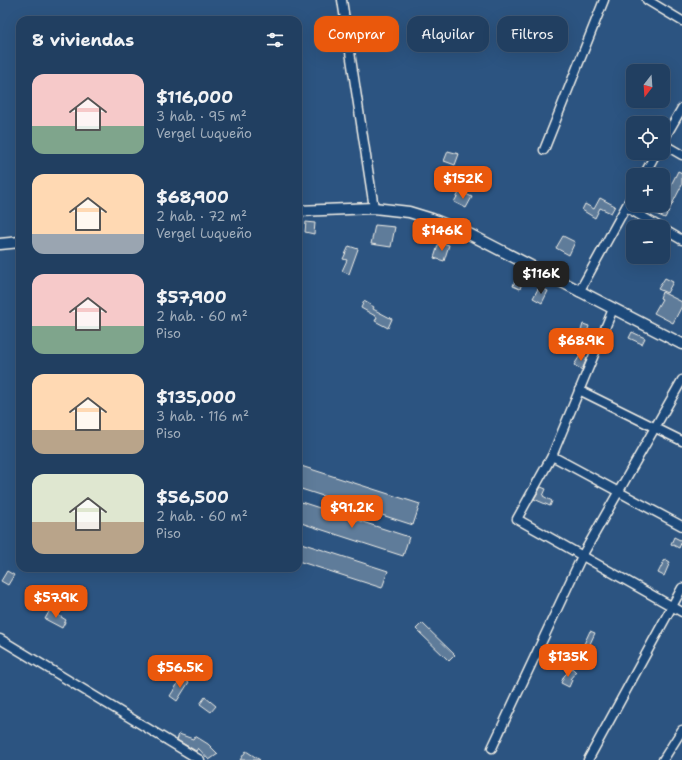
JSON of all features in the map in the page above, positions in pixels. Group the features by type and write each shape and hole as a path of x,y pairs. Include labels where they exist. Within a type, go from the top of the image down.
{"main road":[{"path":"302,211 374,208 409,212 452,226 578,292 682,344"},
{"path":"0,244 16,242"}],"street":[{"path":"342,0 374,208"},
{"path":"544,150 604,0"},
{"path":"647,0 682,21"},
{"path":"670,129 682,108"},
{"path":"670,148 682,155"},
{"path":"578,292 626,207"},
{"path":"634,212 648,220"},
{"path":"670,233 682,240"},
{"path":"613,309 552,456 517,519 682,612"},
{"path":"492,748 582,556 656,429 682,380"},
{"path":"579,390 682,441"},
{"path":"552,456 682,526"},
{"path":"588,760 682,588"},
{"path":"0,639 200,760"},
{"path":"674,760 665,757 682,730"}],"building":[{"path":"448,151 459,154 455,165 444,161"},
{"path":"678,171 682,173 682,185 670,208 670,187"},
{"path":"460,191 472,197 466,208 454,202"},
{"path":"600,198 615,206 611,213 600,208 595,218 582,210 585,204 594,209"},
{"path":"657,212 668,212 665,218 656,214"},
{"path":"306,222 315,223 314,234 305,232"},
{"path":"375,225 395,227 391,247 371,244"},
{"path":"563,236 575,242 569,255 556,248"},
{"path":"439,242 449,245 444,261 434,258"},
{"path":"349,246 358,249 349,274 342,271 347,260 343,259"},
{"path":"516,278 523,280 520,289 513,286"},
{"path":"665,278 673,282 667,293 658,289"},
{"path":"539,287 548,291 542,303 533,298"},
{"path":"662,292 682,302 682,306 673,323 654,313 662,299 660,298"},
{"path":"364,301 374,307 373,309 392,319 388,328 375,321 377,317 361,308"},
{"path":"583,324 589,326 586,336 580,334"},
{"path":"632,332 645,338 642,344 629,338"},
{"path":"581,354 587,358 582,370 574,365"},
{"path":"302,466 420,504 413,525 302,489"},
{"path":"541,487 546,489 543,496 552,501 550,506 534,499"},
{"path":"302,502 409,537 403,556 302,523"},
{"path":"674,537 682,541 679,548 671,544"},
{"path":"302,543 388,571 382,588 302,562"},
{"path":"665,559 670,562 664,576 658,573"},
{"path":"7,571 14,575 8,585 1,581"},
{"path":"50,610 66,620 62,628 45,619"},
{"path":"422,623 455,655 449,661 416,629"},
{"path":"590,631 595,633 589,646 584,644"},
{"path":"572,668 576,672 570,679 572,680 569,687 561,683 564,676"},
{"path":"182,677 189,682 177,701 170,696"},
{"path":"205,697 216,706 211,712 200,704"},
{"path":"179,734 193,739 195,736 208,744 218,754 209,760 198,748 196,751 177,740"},
{"path":"246,751 260,760 240,760"}]}
